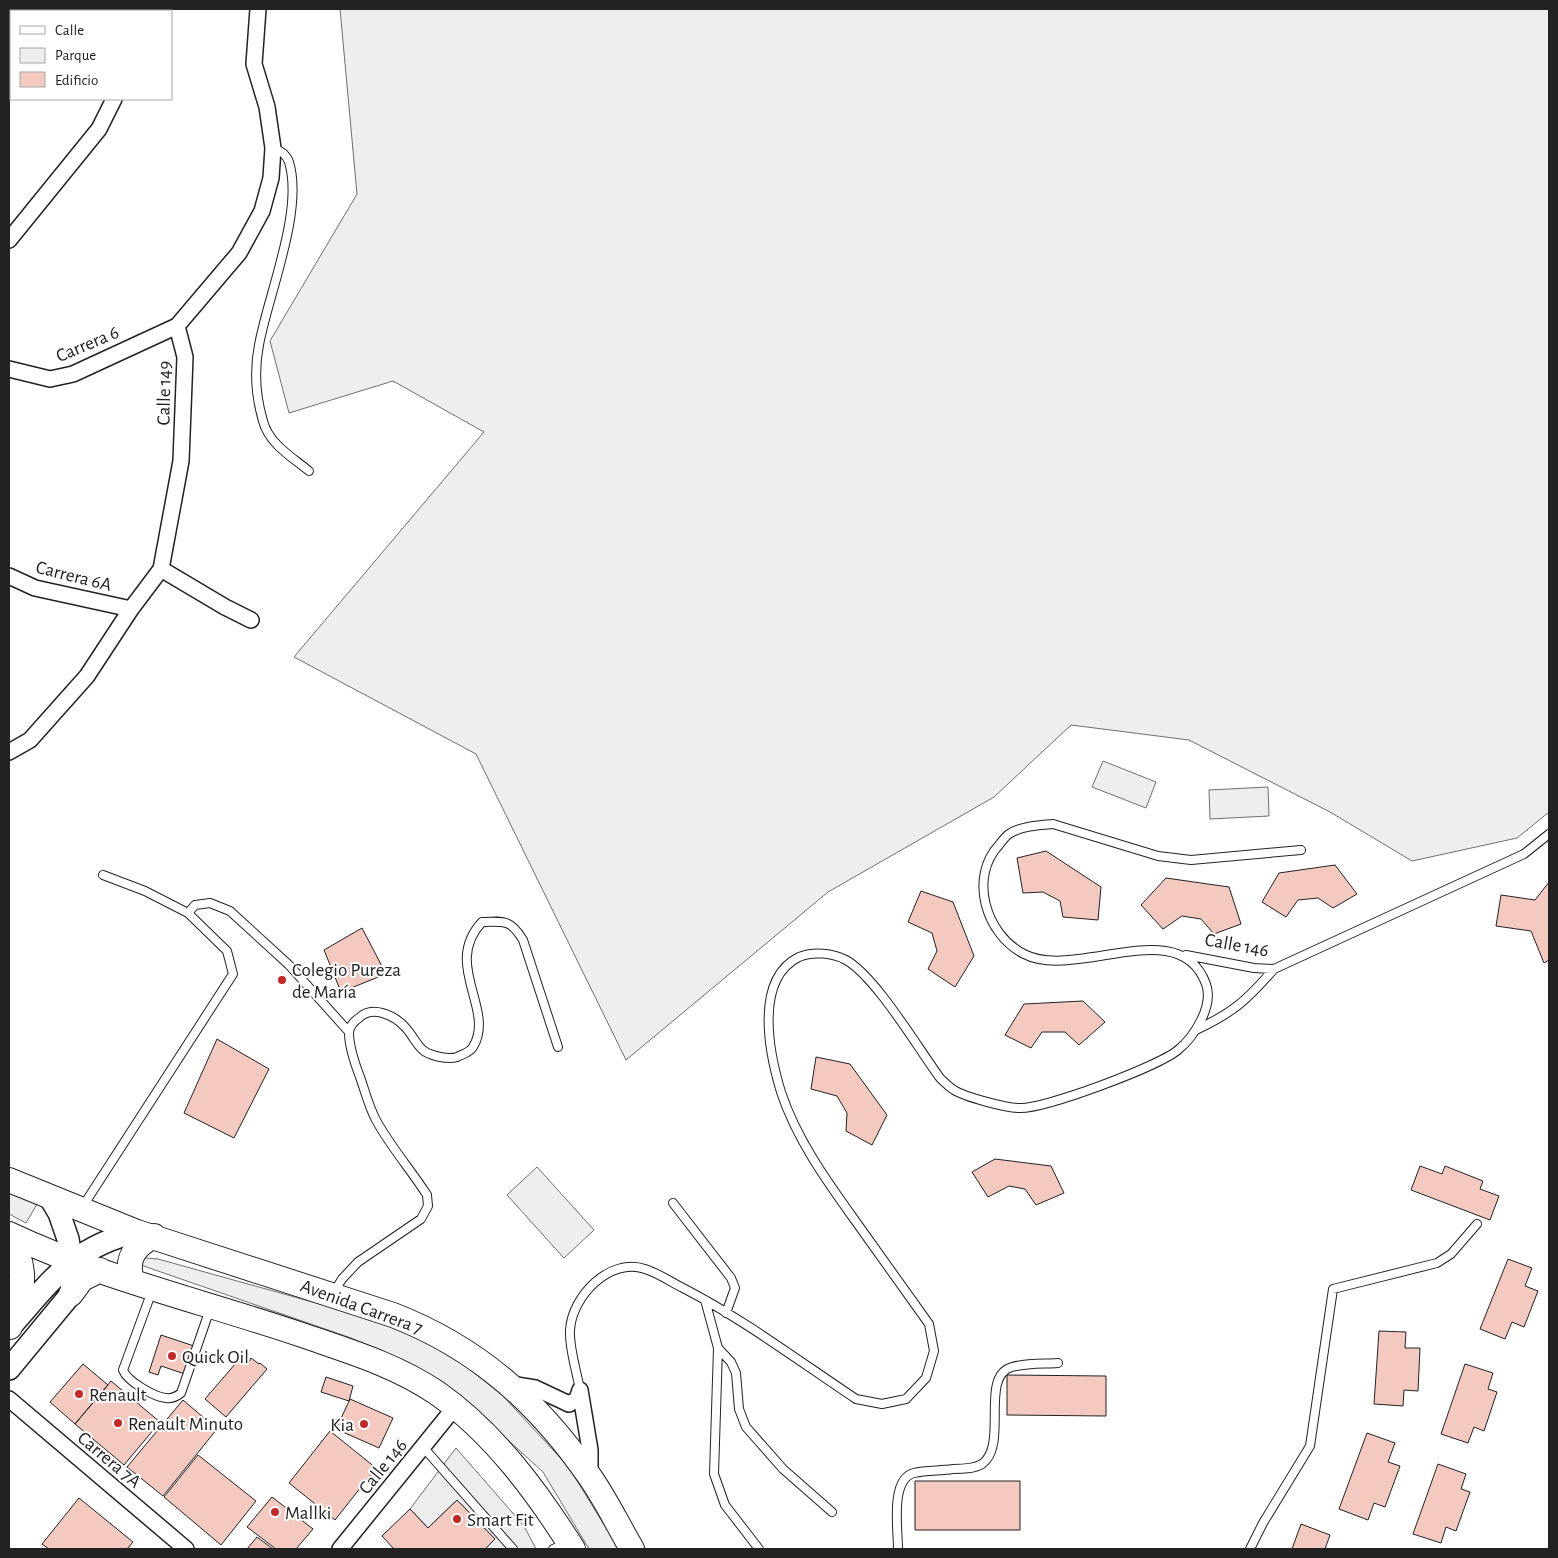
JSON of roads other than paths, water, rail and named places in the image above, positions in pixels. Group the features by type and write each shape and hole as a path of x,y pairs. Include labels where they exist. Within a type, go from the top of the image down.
{"main road":[{"name":"Avenida Carrera 7","path":"9,1180 50,1198 146,1234 333,1294 409,1321 446,1338 473,1354 510,1384 552,1429 590,1478 632,1549"},
{"path":"50,1198 65,1229 72,1260 71,1294"},
{"path":"9,1234 100,1270 211,1305 384,1365 414,1378 455,1407 515,1467 538,1496 565,1547"},
{"path":"9,1328 72,1260 110,1239 146,1234"},
{"path":"143,1283 129,1270 130,1259 134,1249 142,1242 146,1234"},
{"path":"9,1240 18,1256 24,1274 20,1299 9,1328"},
{"path":"9,1368 82,1279 100,1270"}],"street":[{"path":"177,326 239,253 262,211 270,178 273,148 267,107 254,64 258,9"},
{"path":"9,240 99,129 114,100"},
{"name":"Carrera 6","path":"9,368 50,379 73,374 177,326"},
{"name":"Calle 149","path":"9,752 30,740 87,676 161,569 182,461 185,357 177,326"},
{"path":"161,569 251,620"},
{"name":"Carrera 6A","path":"9,576 35,588 131,610"},
{"path":"510,1384 535,1388 569,1404 578,1400 580,1390"},
{"path":"580,1390 589,1442 590,1478"},
{"name":"Carrera 7A","path":"9,1399 186,1549"},
{"name":"Calle 146","path":"340,1549 455,1407"}],"lane":[{"path":"273,148 284,154 289,162 292,183 291,215 258,347 256,378 263,422 275,444 309,471"},
{"name":"Calle 146","path":"1274,969 1254,968 1186,955 1141,950 1078,960 1049,960 1024,954 1006,939 991,920 983,896 984,871 991,854 1009,834 1037,825 1053,824 1158,856 1174,859 1191,860 1301,850"},
{"path":"1274,969 1524,854 1549,834"},
{"path":"81,1210 233,974 227,951 188,913 145,891 103,875"},
{"path":"188,913 195,905 210,903 230,911 288,965 349,1032 354,1061 376,1120 427,1195 428,1206 421,1219 358,1262 342,1279 333,1294"},
{"path":"349,1032 354,1022 363,1014 372,1011 391,1016 404,1026 424,1050 440,1057 454,1058 468,1052 477,1036 480,1020 468,976 469,940 482,922 498,921 514,926 524,940 558,1047"},
{"path":"580,1390 570,1332 572,1316 579,1300 599,1279 621,1267 644,1268 705,1300 856,1398 882,1404 906,1398 926,1378 934,1352 929,1324 821,1171 782,1094 771,1054 769,1012 774,982 788,963 806,954 828,954 846,960 868,978 940,1078 954,1090 1018,1108 1034,1108 1128,1074 1178,1050 1196,1030 1208,1002 1207,986 1200,971 1186,955"},
{"name":"Calle 146","path":"1196,1030 1226,1016 1250,997 1274,969"},
{"path":"673,1203 731,1278 734,1288 726,1313"},
{"path":"1250,1549 1263,1523 1310,1446 1333,1289 1340,1285 1437,1263 1451,1254 1477,1224"},
{"path":"143,1283 123,1370 129,1380 165,1398 174,1398 181,1394 211,1305"},
{"path":"705,1300 718,1348 714,1474 725,1505 759,1549"},
{"path":"718,1348 732,1362 736,1373 739,1409 746,1427 783,1469 832,1512"},
{"path":"898,1549 898,1490 903,1479 914,1473 970,1468 983,1463 990,1453 994,1435 996,1387 1004,1370 1012,1366 1058,1363"},
{"path":"423,1447 513,1549"}],"place":[{"name":"Colegio Pureza de María","path":"282,980"},
{"name":"Quick Oil","path":"172,1356"},
{"name":"Renault","path":"79,1394"},
{"name":"Renault Minuto","path":"118,1423"},
{"name":"Kia","path":"364,1424"},
{"name":"Mallki","path":"275,1512"},
{"name":"Smart Fit","path":"457,1519"}]}
